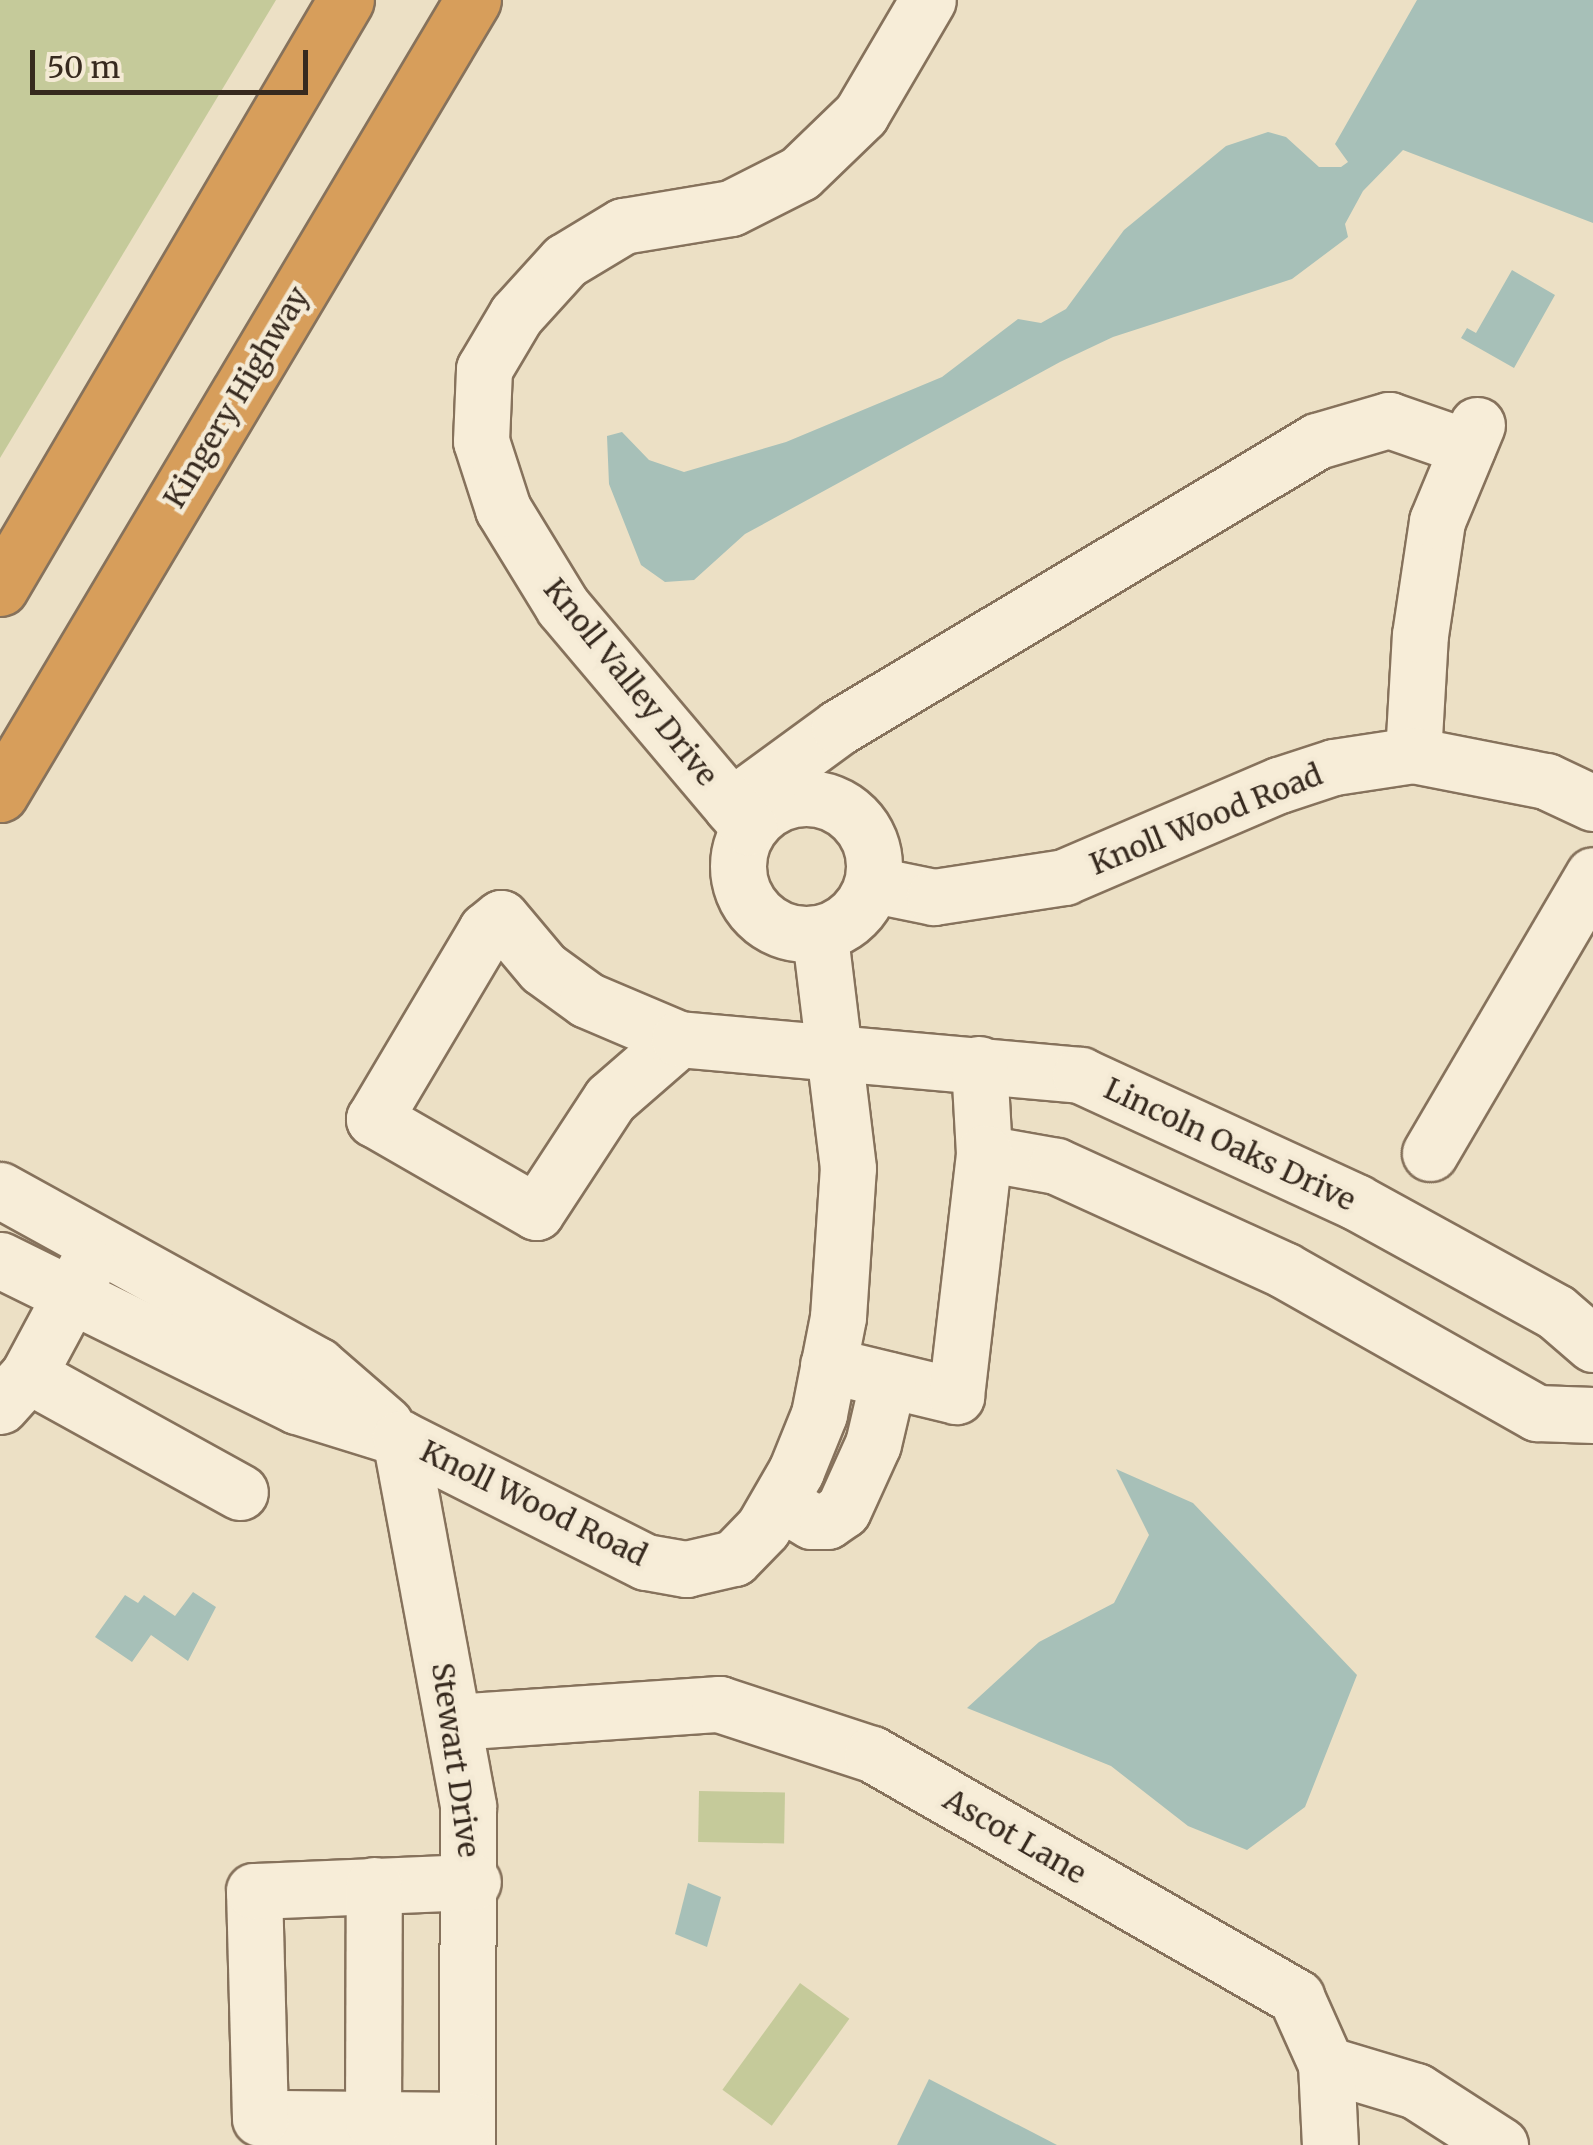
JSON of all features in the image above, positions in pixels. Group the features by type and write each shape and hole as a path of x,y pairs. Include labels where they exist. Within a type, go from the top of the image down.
{"highway":[{"path":"0,588 346,0"},
{"name":"Kingery Highway","path":"0,794 473,0"}],"street":[{"name":"Knoll Valley Drive","path":"740,816 562,607 503,509 480,441 484,370 516,314 565,260 623,226 731,208 800,173 861,114 928,0"},
{"path":"740,816 793,798 820,798 844,809 868,840 875,885 844,922 820,935 768,922 749,902 739,878 740,816 839,726 1317,441 1389,420 1472,436 1437,521 1420,634 1414,755"},
{"name":"Knoll Wood Road","path":"875,885 934,897 1064,877 1279,785 1334,767 1414,755 1546,781 1593,803"},
{"path":"1430,1153 1593,874"},
{"name":"Lincoln Oaks Drive","path":"679,1039 610,1099 536,1212 374,1119 486,930 501,918 543,968 587,1000 679,1039 831,1056 1042,1068 1101,1083 1356,1202 1556,1312 1593,1344"},
{"name":"Knoll Wood Road","path":"0,1260 69,1298 296,1406 400,1438 646,1562 686,1570 734,1558 780,1502 819,1414 828,1365 848,1168 831,1056 820,935"},
{"path":"828,1365 956,1396 984,1153 980,1064"},
{"path":"984,1153 1056,1166 1284,1270 1537,1413 1593,1415"},
{"name":"Knoll Wood Road","path":"0,1190 316,1364 400,1438"},
{"path":"98,1245 14,1391 240,1492"},
{"path":"780,1502 812,1521 827,1521 843,1510 873,1444 888,1380"},
{"name":"Stewart Drive","path":"400,1438 454,1722 472,1882 466,2132"},
{"name":"Ascot Lane","path":"454,1722 719,1704 872,1754 1296,1997 1326,2064"},
{"path":"466,2132 373,2121 260,2118 254,1891 472,1882"},
{"path":"373,2121 374,1885"},
{"path":"1330,2145 1326,2064 1416,2091 1500,2145"}],"green space":[{"path":"0,0 276,0 0,458"},
{"path":"699,1791 785,1793 784,1843 698,1842"},
{"path":"800,1983 849,2019 772,2126 722,2090"}],"water":[{"path":"1417,0 1593,0 1593,223 1403,150 1363,191 1345,224 1348,237 1292,279 1113,337 1060,362 745,534 694,580 665,582 641,565 609,484 607,436 622,432 649,460 684,472 786,442 942,377 1018,319 1041,323 1066,309 1124,230 1226,146 1268,132 1286,137 1319,167 1341,167 1348,162 1335,144"},
{"path":"1512,270 1555,295 1514,368 1461,338 1467,328 1476,333"},
{"path":"1116,1469 1193,1503 1357,1675 1305,1807 1247,1850 1188,1826 1111,1766 967,1708 1039,1642 1114,1603 1149,1535"},
{"path":"193,1592 216,1607 188,1661 151,1635 132,1662 95,1637 125,1595 138,1603 144,1595 175,1616"},
{"path":"688,1883 721,1897 707,1947 675,1934"},
{"path":"929,2079 1057,2145 897,2145"}]}
